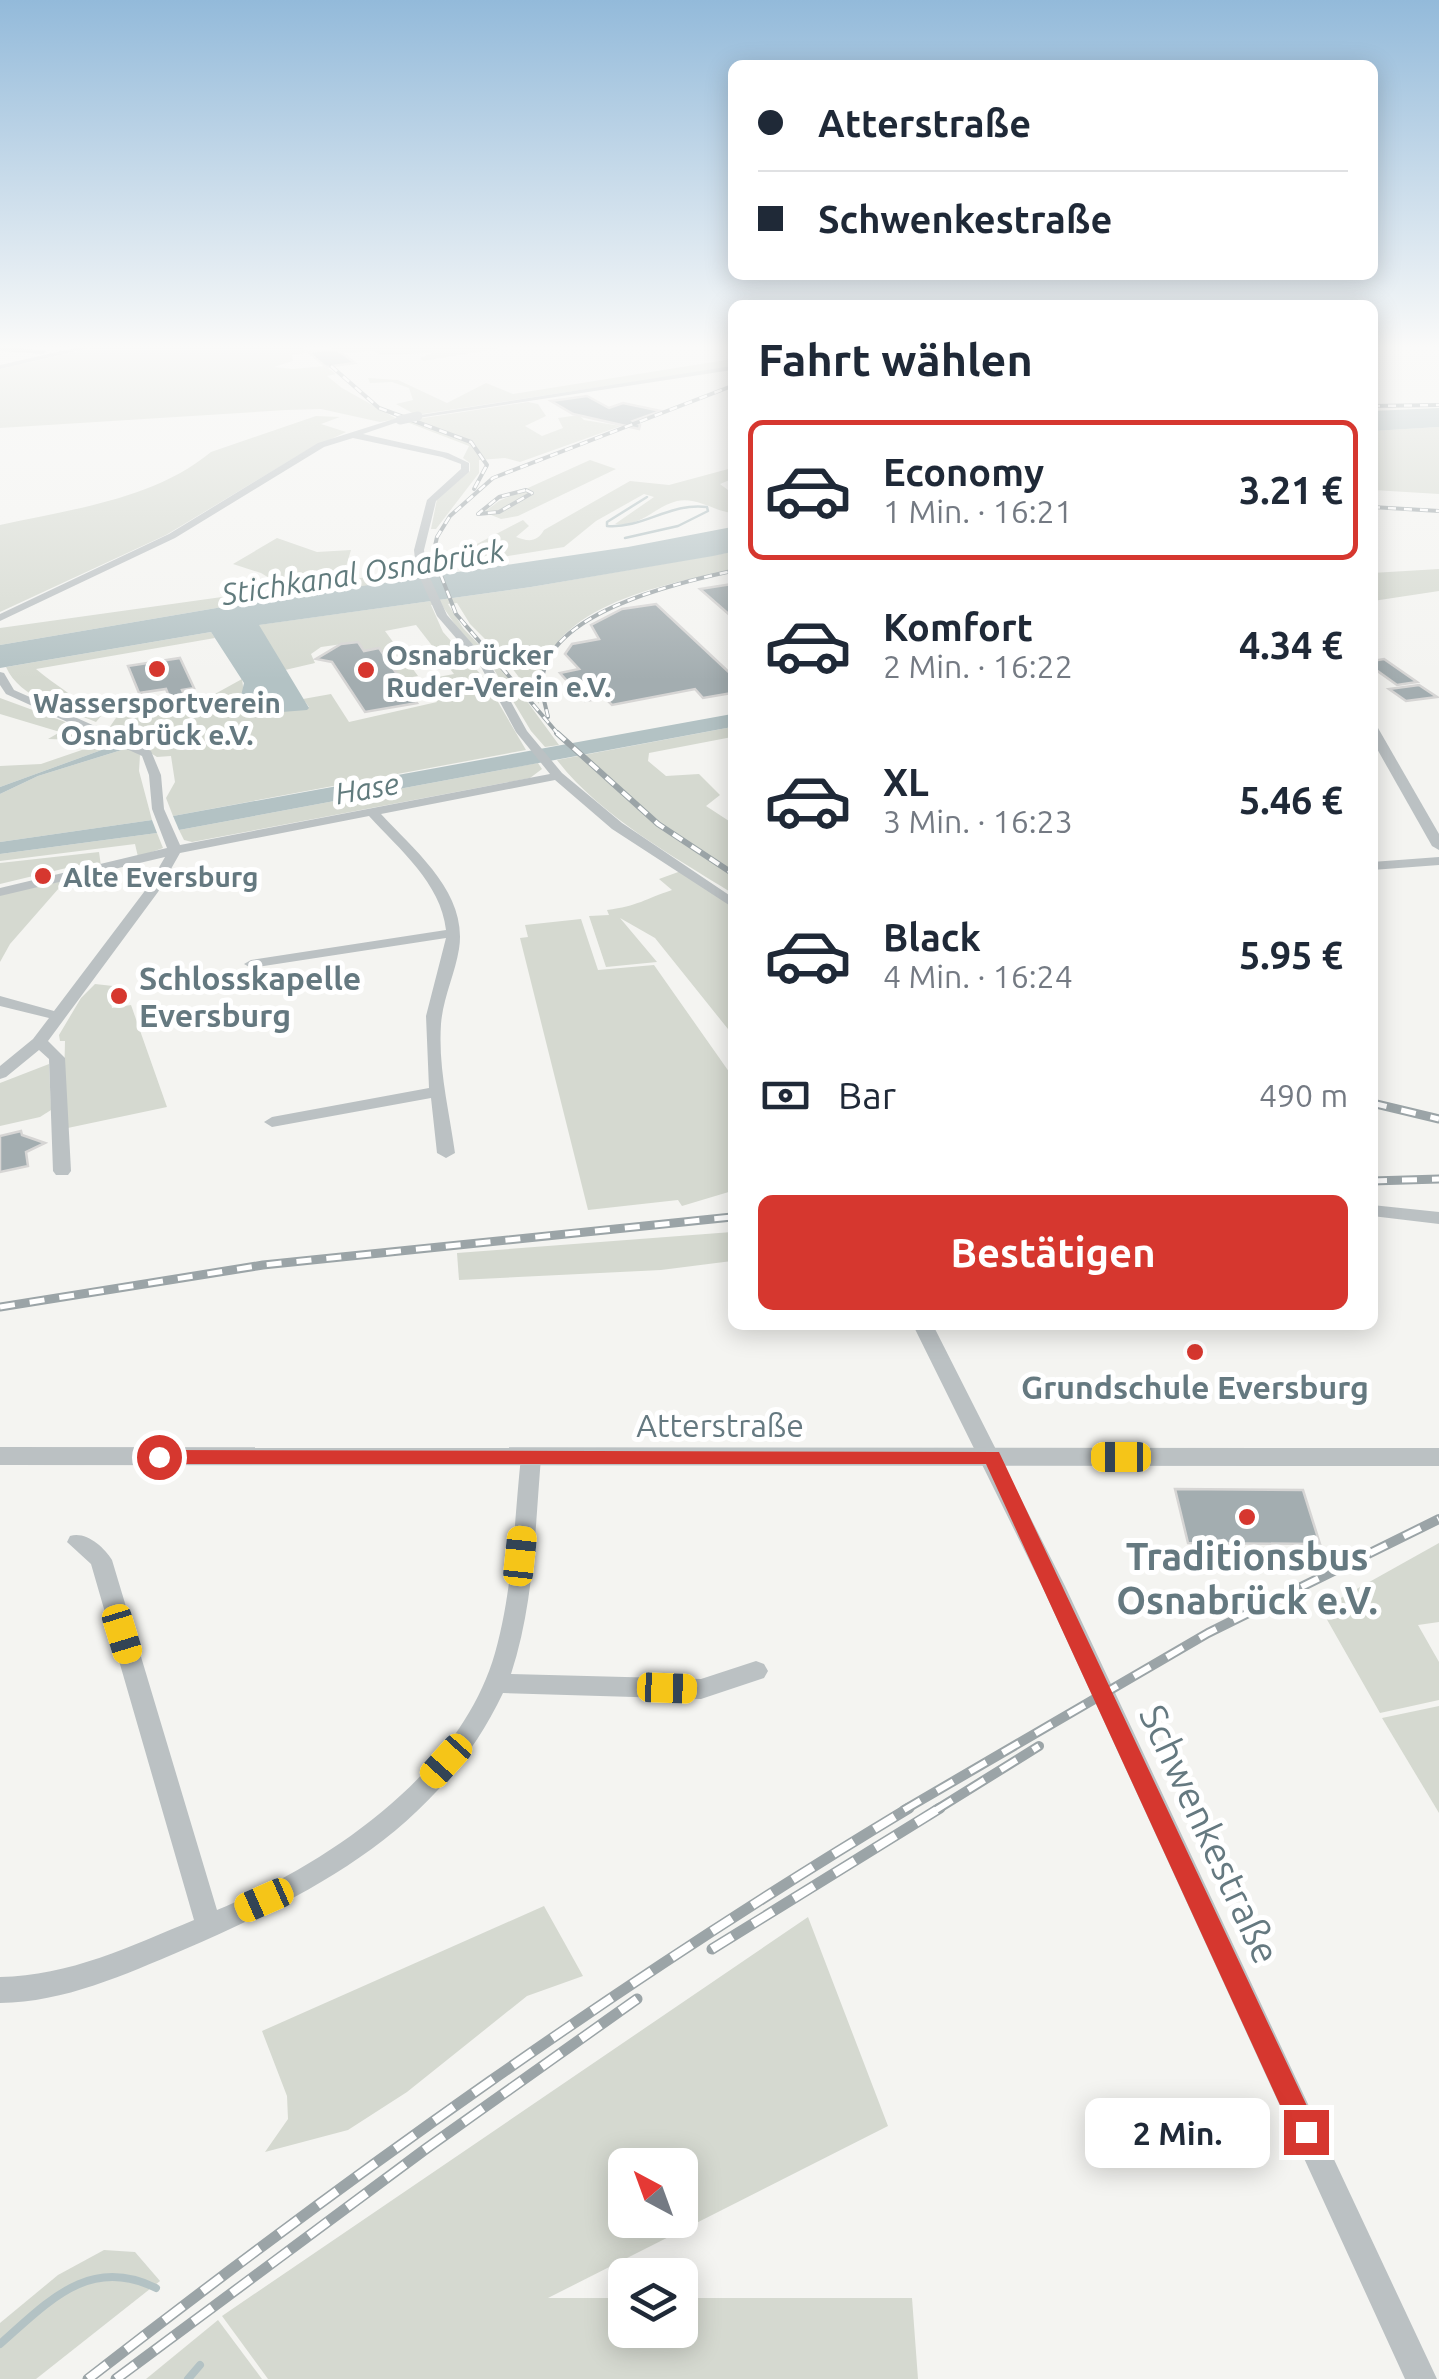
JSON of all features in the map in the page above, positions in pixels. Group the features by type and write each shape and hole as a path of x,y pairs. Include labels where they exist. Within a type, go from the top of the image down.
{"street":[{"path":"0,616 172,536 298,458"},
{"path":"454,458 467,466 428,507 419,550 422,571 438,608 452,630 486,666 531,744 554,770 617,826 728,899"},
{"path":"0,1074 39,1042 153,889 173,844 158,810 152,764 140,750 15,695 1,677"},
{"path":"1379,754 1439,846"},
{"path":"0,892 173,844 373,814 554,770"},
{"path":"373,814 446,902 452,917 452,951 435,1007 433,1031 446,1153"},
{"path":"1378,866 1439,862"},
{"path":"251,964 453,933"},
{"path":"0,1001 58,1016"},
{"path":"39,1042 58,1058 62,1172"},
{"path":"272,1122 440,1091"},
{"path":"1378,1211 1439,1218"},
{"name":"Schwenkestraße","path":"926,1330 992,1457 1421,2379"},
{"name":"Atterstraße","path":"0,1456 1439,1457"},
{"path":"0,1990 76,1979 292,1888 363,1840 408,1803 455,1748 496,1683 513,1623 531,1457"},
{"path":"78,1542 101,1560 209,1926"},
{"path":"496,1683 701,1689 756,1671"}],"shaded area":[{"path":"202,458 294,458 166,535 0,612 0,525 137,492"},
{"path":"463,458 505,458 479,460 479,473 436,529 431,529 437,499 470,471 470,463"},
{"path":"1378,458 1439,458 1439,494 1378,490"},
{"path":"590,460 616,469 518,516 501,519 484,512 499,501"},
{"path":"728,469 728,481 720,484 728,490 728,512 684,500 632,523 615,524 654,497 644,494 596,521 564,547 484,560 467,557 475,545 523,520 529,526 516,537 535,539 630,481 669,485"},
{"path":"277,538 317,552 351,550 342,580 414,572 417,580 234,605 0,645 0,628 286,588 261,573 233,564"},
{"path":"728,553 728,571 638,594 578,623 556,645 542,671 539,704 506,660 470,624 457,603 448,604 463,628 507,674 559,745 545,747 531,731 490,663 441,604 431,605 443,632 484,678 526,750 173,816 166,798 175,782 171,756 157,757 136,744 169,733 146,734 127,741 107,731 120,712 195,705 242,679 245,701 252,704 295,710 309,707 303,699 331,694 349,722 437,702 422,680 454,674 416,625 385,631 418,676 401,679 379,649 364,651 357,642 321,647 311,654 315,663 285,670 258,625 531,587"},
{"path":"1439,569 1439,591 1378,600 1378,573"},
{"path":"211,632 215,638 36,669 101,716 96,722 32,695 6,667"},
{"path":"0,698 79,727 79,736 96,734 118,744 0,787 0,766 41,764 108,741 48,739 60,732 0,714"},
{"path":"728,728 728,738 649,753 648,761 666,776 699,774 720,795 706,806 728,820 728,890 616,817 557,760"},
{"path":"128,748 140,755 139,771 152,820 0,842 0,794 38,776"},
{"path":"538,763 542,769 530,778 192,842 184,840 179,830"},
{"path":"157,833 163,848 138,857 135,844 0,861 0,854"},
{"path":"99,852 101,866 86,868 83,864 0,884 0,863"},
{"path":"681,871 728,900 728,1029 655,938 620,918 657,962 606,967 589,916 609,915 607,910 672,890 659,879"},
{"path":"66,880 10,944 0,962 0,895"},
{"path":"581,919 598,970 654,965 728,1070 728,1192 682,1206 678,1200 588,1210 520,938 528,937 525,925"},
{"path":"95,984 113,986 109,991 112,1008 131,1005 167,1107 63,1129 65,1041 60,1041 59,1035 81,998"},
{"path":"49,1064 51,1110 40,1117 0,1126 0,1083"},
{"path":"728,1232 728,1262 661,1270 459,1280 457,1253"},
{"path":"1439,1543 1439,1622 1418,1625 1439,1662 1439,1700 1380,1713 1321,1609"},
{"path":"1439,1706 1439,1813 1382,1718"},
{"path":"544,1906 583,1976 527,1996 407,2092 348,2130 265,2152 288,2119 287,2096 262,2031"},
{"path":"808,1917 888,2126 698,2222 698,2148 608,2148 608,2238 667,2238 627,2258 608,2258 608,2268 548,2298 608,2298 608,2348 698,2348 698,2298 912,2298 918,2379 268,2379 222,2316"},
{"path":"104,2250 135,2252 160,2281 36,2379 0,2379 0,2323 58,2275"},
{"path":"218,2320 262,2379 146,2379"}],"water":[{"path":"728,528 728,553 713,556 531,587 259,625 307,710 257,714 241,696 244,683 211,632 0,668 0,645 234,605 628,547"},
{"name":"Hase","path":"728,715 728,728 179,830 173,816"},
{"path":"118,744 128,748 38,776 0,794 0,787"},
{"path":"152,820 157,833 0,854 0,842"}],"building":[{"path":"728,585 728,614 700,589"},
{"path":"656,604 728,671 728,694 703,698 695,689 612,705 605,698 585,701 560,673 579,669 565,654 572,644 599,639 591,625 622,609"},
{"path":"358,642 364,651 379,648 417,703 365,712 332,662 316,659 341,644"},
{"path":"180,658 194,688 182,690 185,697 170,699 166,689 139,693 128,666"},
{"path":"1384,659 1417,682 1397,685 1378,671 1378,660"},
{"path":"1419,685 1437,697 1406,701 1389,689"},
{"path":"21,1131 22,1135 45,1143 26,1152 28,1166 0,1172 0,1136"},
{"name":"Traditionsbus Osnabrück e.V.","path":"1175,1489 1303,1490 1320,1544 1188,1543"}],"waterway":[{"path":"625,538 678,526 708,511 707,507 681,508 633,524 607,526 607,522 647,497"},
{"path":"0,2344 53,2299 90,2280 132,2279 156,2288"},
{"path":"188,2379 200,2365"}],"railway":[{"path":"474,489 487,465 482,458"},
{"path":"545,458 493,478 450,516 437,537 433,555 456,614 558,734"},
{"path":"526,490 532,493 499,512 478,514 499,497 526,490"},
{"path":"1378,507 1439,511"},
{"path":"548,717 542,686 547,661 563,639 587,621 648,593 728,572"},
{"path":"558,734 658,824 728,870"},
{"path":"1378,1104 1439,1119"},
{"path":"1378,1181 1439,1179"},
{"path":"0,1307 263,1265 728,1217"},
{"path":"904,1810 1208,1633 1439,1519"},
{"path":"936,1810 1039,1746"},
{"path":"88,2379 287,2227 490,2081 697,1941 909,1808"},
{"path":"712,1949 940,1808"},
{"path":"116,2379 427,2148 637,1999"}],"place":[{"name":"Wassersportverein Osnabrück e.V.","path":"157,669"},
{"name":"Osnabrücker Ruder-Verein e.V.","path":"366,670"},
{"name":"Alte Eversburg","path":"43,876"},
{"name":"Schlosskapelle Eversburg","path":"119,996"},
{"name":"Grundschule Eversburg","path":"1195,1352"},
{"name":"Traditionsbus Osnabrück e.V.","path":"1247,1517"}],"route":[{"path":"159,1457 992,1457 1306,2132"}],"water label":[{"name":"Stichkanal Osnabrück","path":"363,572"}]}
